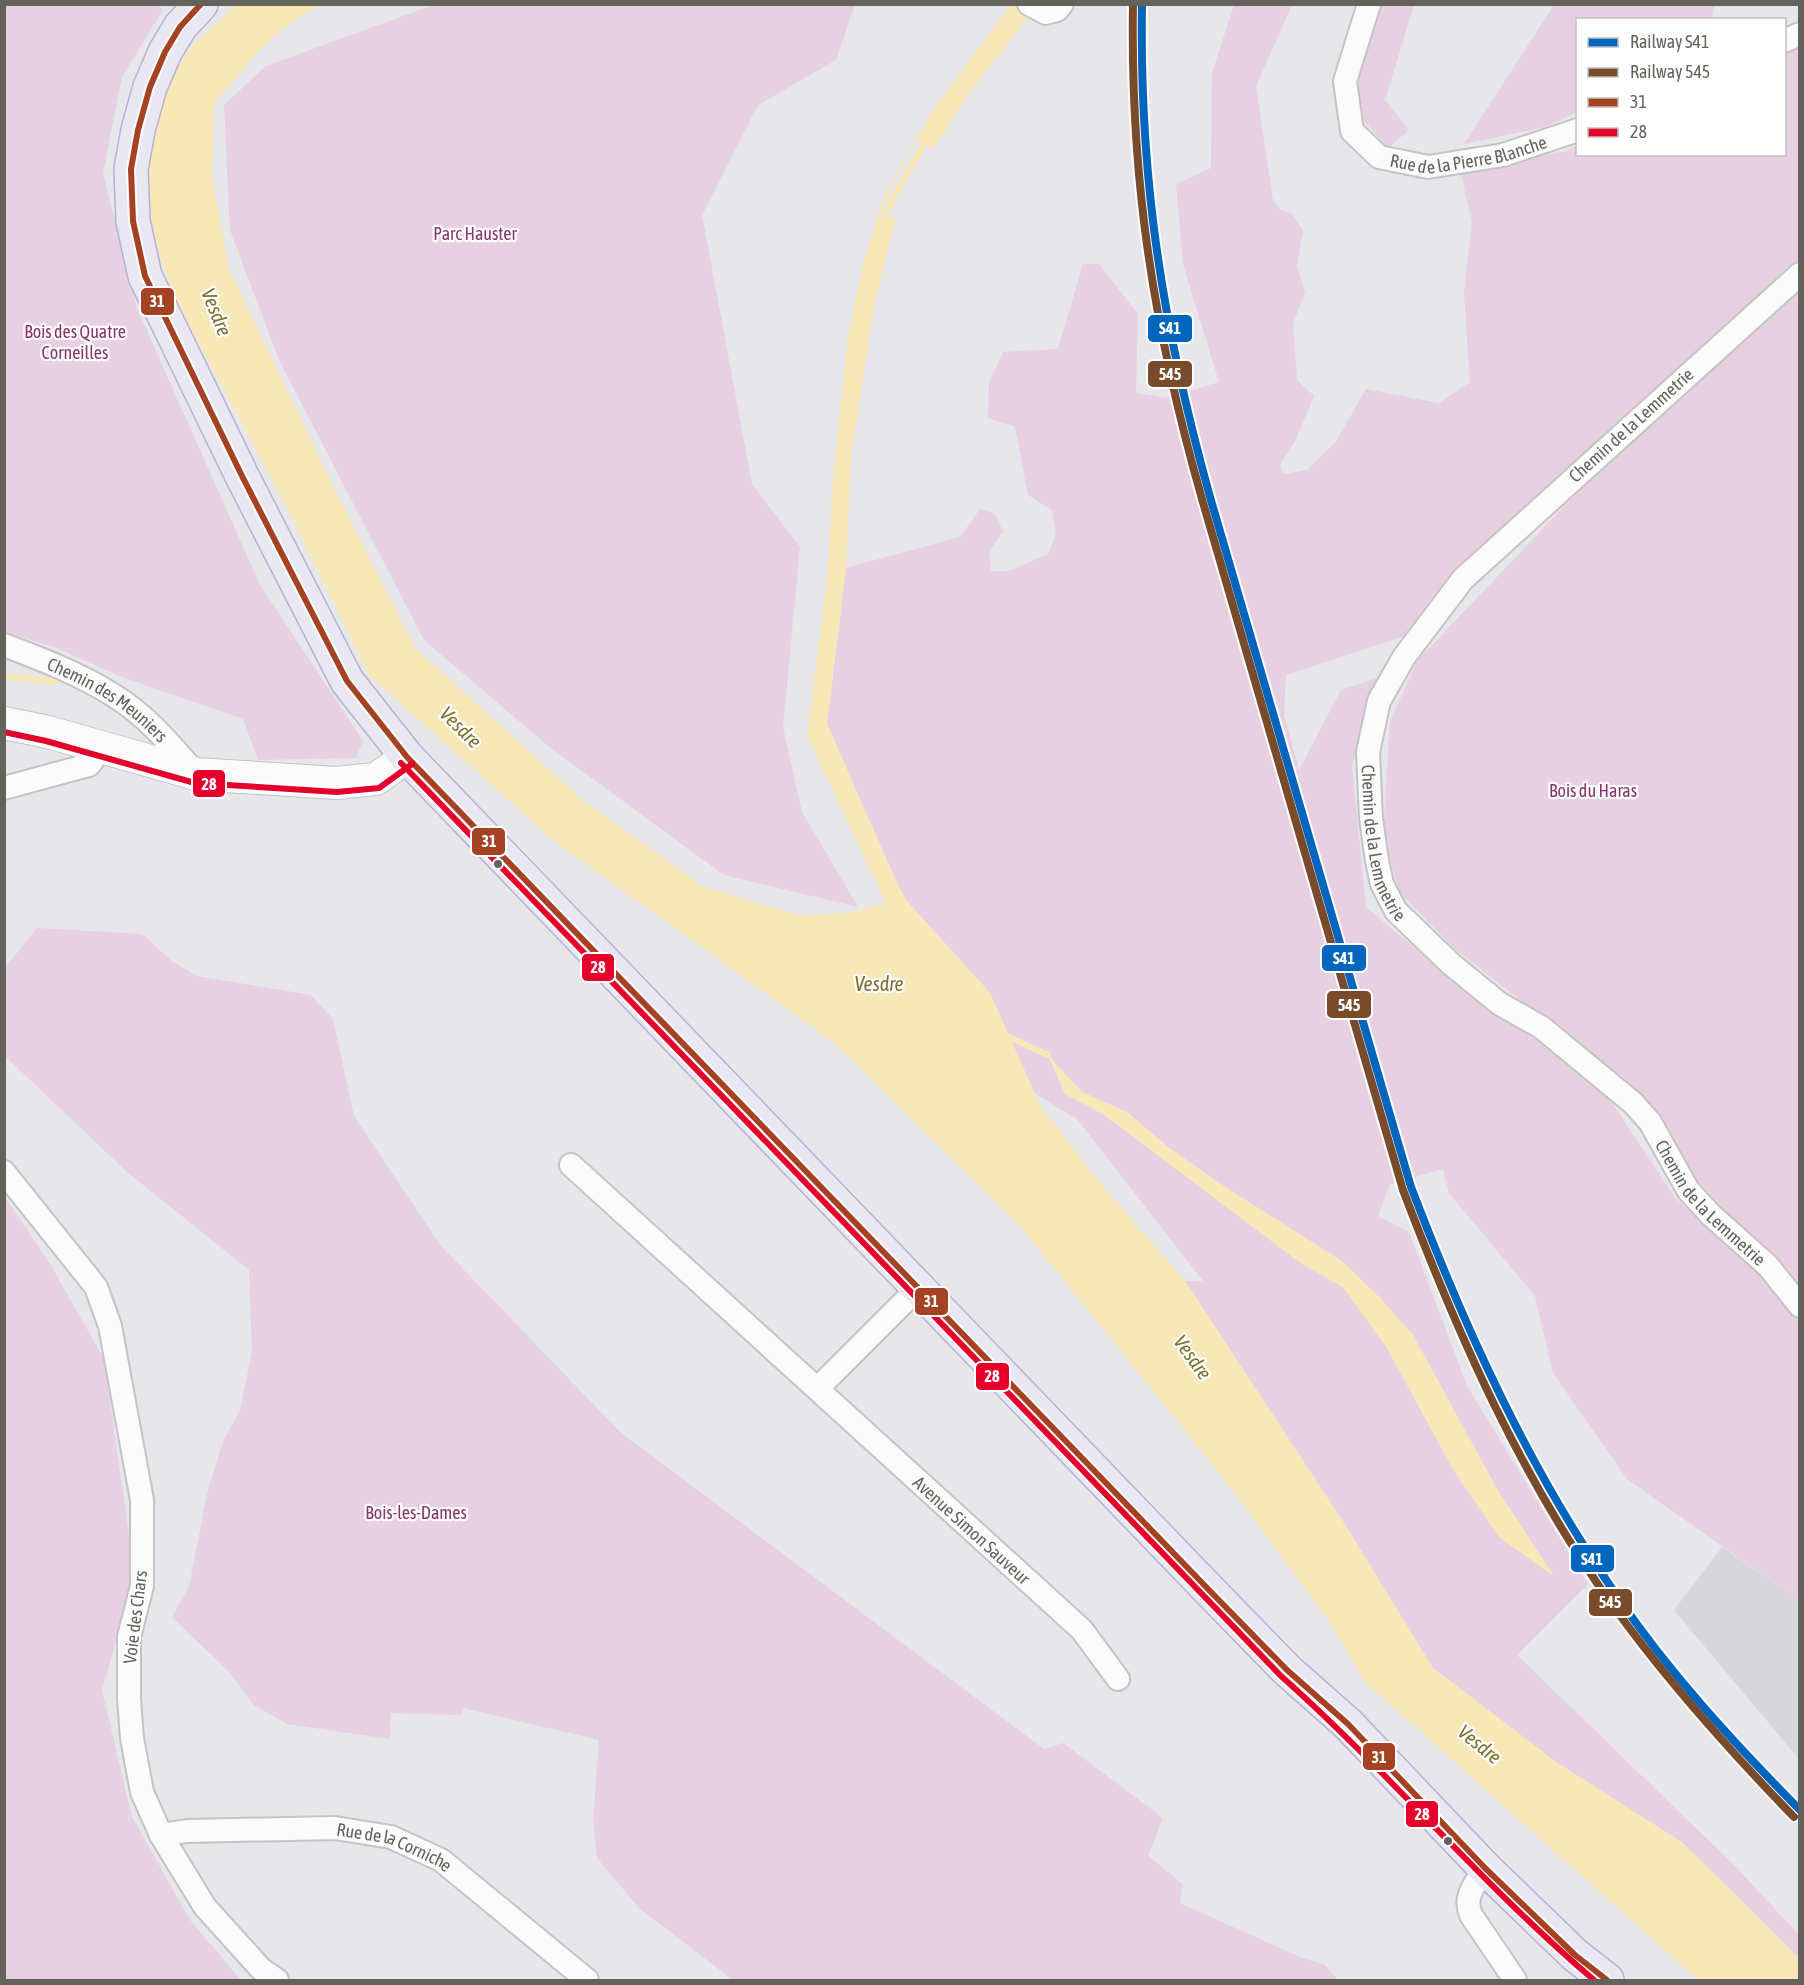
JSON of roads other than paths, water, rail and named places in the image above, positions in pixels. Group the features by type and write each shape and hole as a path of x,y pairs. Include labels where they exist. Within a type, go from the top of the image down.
{"main road":[{"path":"201,4 180,27 165,52 150,87 138,130 131,169 133,221 145,276 347,681 407,757 1287,1670 1348,1724 1403,1779 1485,1868 1575,1955 1607,1980"},
{"path":"1485,1868 1526,1936 1577,1980"}],"street":[{"path":"1033,7 1046,13 1057,10 1062,4"},
{"name":"Rue de la Pierre Blanche","path":"1369,4 1345,81 1352,131 1379,157 1428,167 1503,155 1576,131"},
{"path":"1786,41 1800,34"},
{"name":"Chemin de la Lemmetrie","path":"1800,274 1463,579 1404,657 1379,701 1368,752 1371,818 1377,861 1382,884 1396,911 1451,964 1500,1004 1541,1027 1634,1103 1650,1122 1689,1190 1711,1215 1768,1266 1800,1306"},
{"name":"Chemin des Meuniers","path":"4,645 37,657 114,695 162,734 196,774"},
{"path":"4,723 102,747 196,774 336,783 376,779 407,757"},
{"path":"4,788 89,765 102,747"},
{"name":"Avenue Simon Sauveur","path":"571,1165 1082,1630 1118,1679"},
{"name":"Voie des Chars","path":"4,1172 96,1287 110,1326 142,1500 142,1586 129,1637 132,1738 142,1792 161,1835 204,1907 261,1969 277,1980"},
{"path":"818,1389 918,1288"},
{"name":"Rue de la Corniche","path":"161,1835 187,1831 335,1828 391,1837 441,1860 586,1980"},
{"path":"1485,1868 1467,1897 1466,1904 1471,1916 1515,1980"}],"water":[{"name":"Vesdre","path":"236,5 322,5 291,23 277,35 250,61 214,103 212,176 229,269 331,482 415,648 584,801 702,886 801,916 854,912 886,903 807,736 828,570 832,490 848,335 862,269 884,196 934,108 1011,5 1038,5 966,97 934,149 917,140 891,187 881,218 896,218 874,306 851,458 846,568 827,724 906,900 990,993 1041,1107 1096,1178 1185,1281 1344,1523 1433,1668 1556,1762 1683,1843 1799,1958 1799,1980 1698,1980 1364,1681 1333,1627 1231,1488 1021,1227 833,1042 554,841 369,675 286,506 172,294 147,213 149,154 165,90 190,48"},
{"path":"1048,1055 1082,1092 1127,1112 1168,1147 1225,1187 1342,1261 1381,1299 1413,1335 1497,1489 1554,1576 1500,1538 1454,1471 1387,1348 1343,1287 1302,1264 1103,1114 1065,1094"}],"waterway":[{"path":"884,226 892,200 927,139"},
{"path":"4,676 55,682"},
{"path":"1002,1034 1048,1055"}],"rail line":[{"name":"545","path":"1133,4 1133,69 1141,194 1148,255 1171,375 1202,499 1403,1190 1469,1351 1520,1455 1578,1555 1632,1632 1676,1687 1745,1766 1794,1817"},
{"name":"S41","path":"1142,4 1145,132 1157,253 1167,313 1193,435 1411,1187 1454,1294 1502,1398 1555,1499 1585,1548 1637,1625 1681,1680 1727,1733 1800,1810"}],"park label":[{"name":"Parc Hauster","path":"475,233"},
{"name":"Bois des Quatre Corneilles","path":"75,341"},
{"name":"Bois du Haras","path":"1593,790"},
{"name":"Bois-les-Dames","path":"416,1512"}]}
